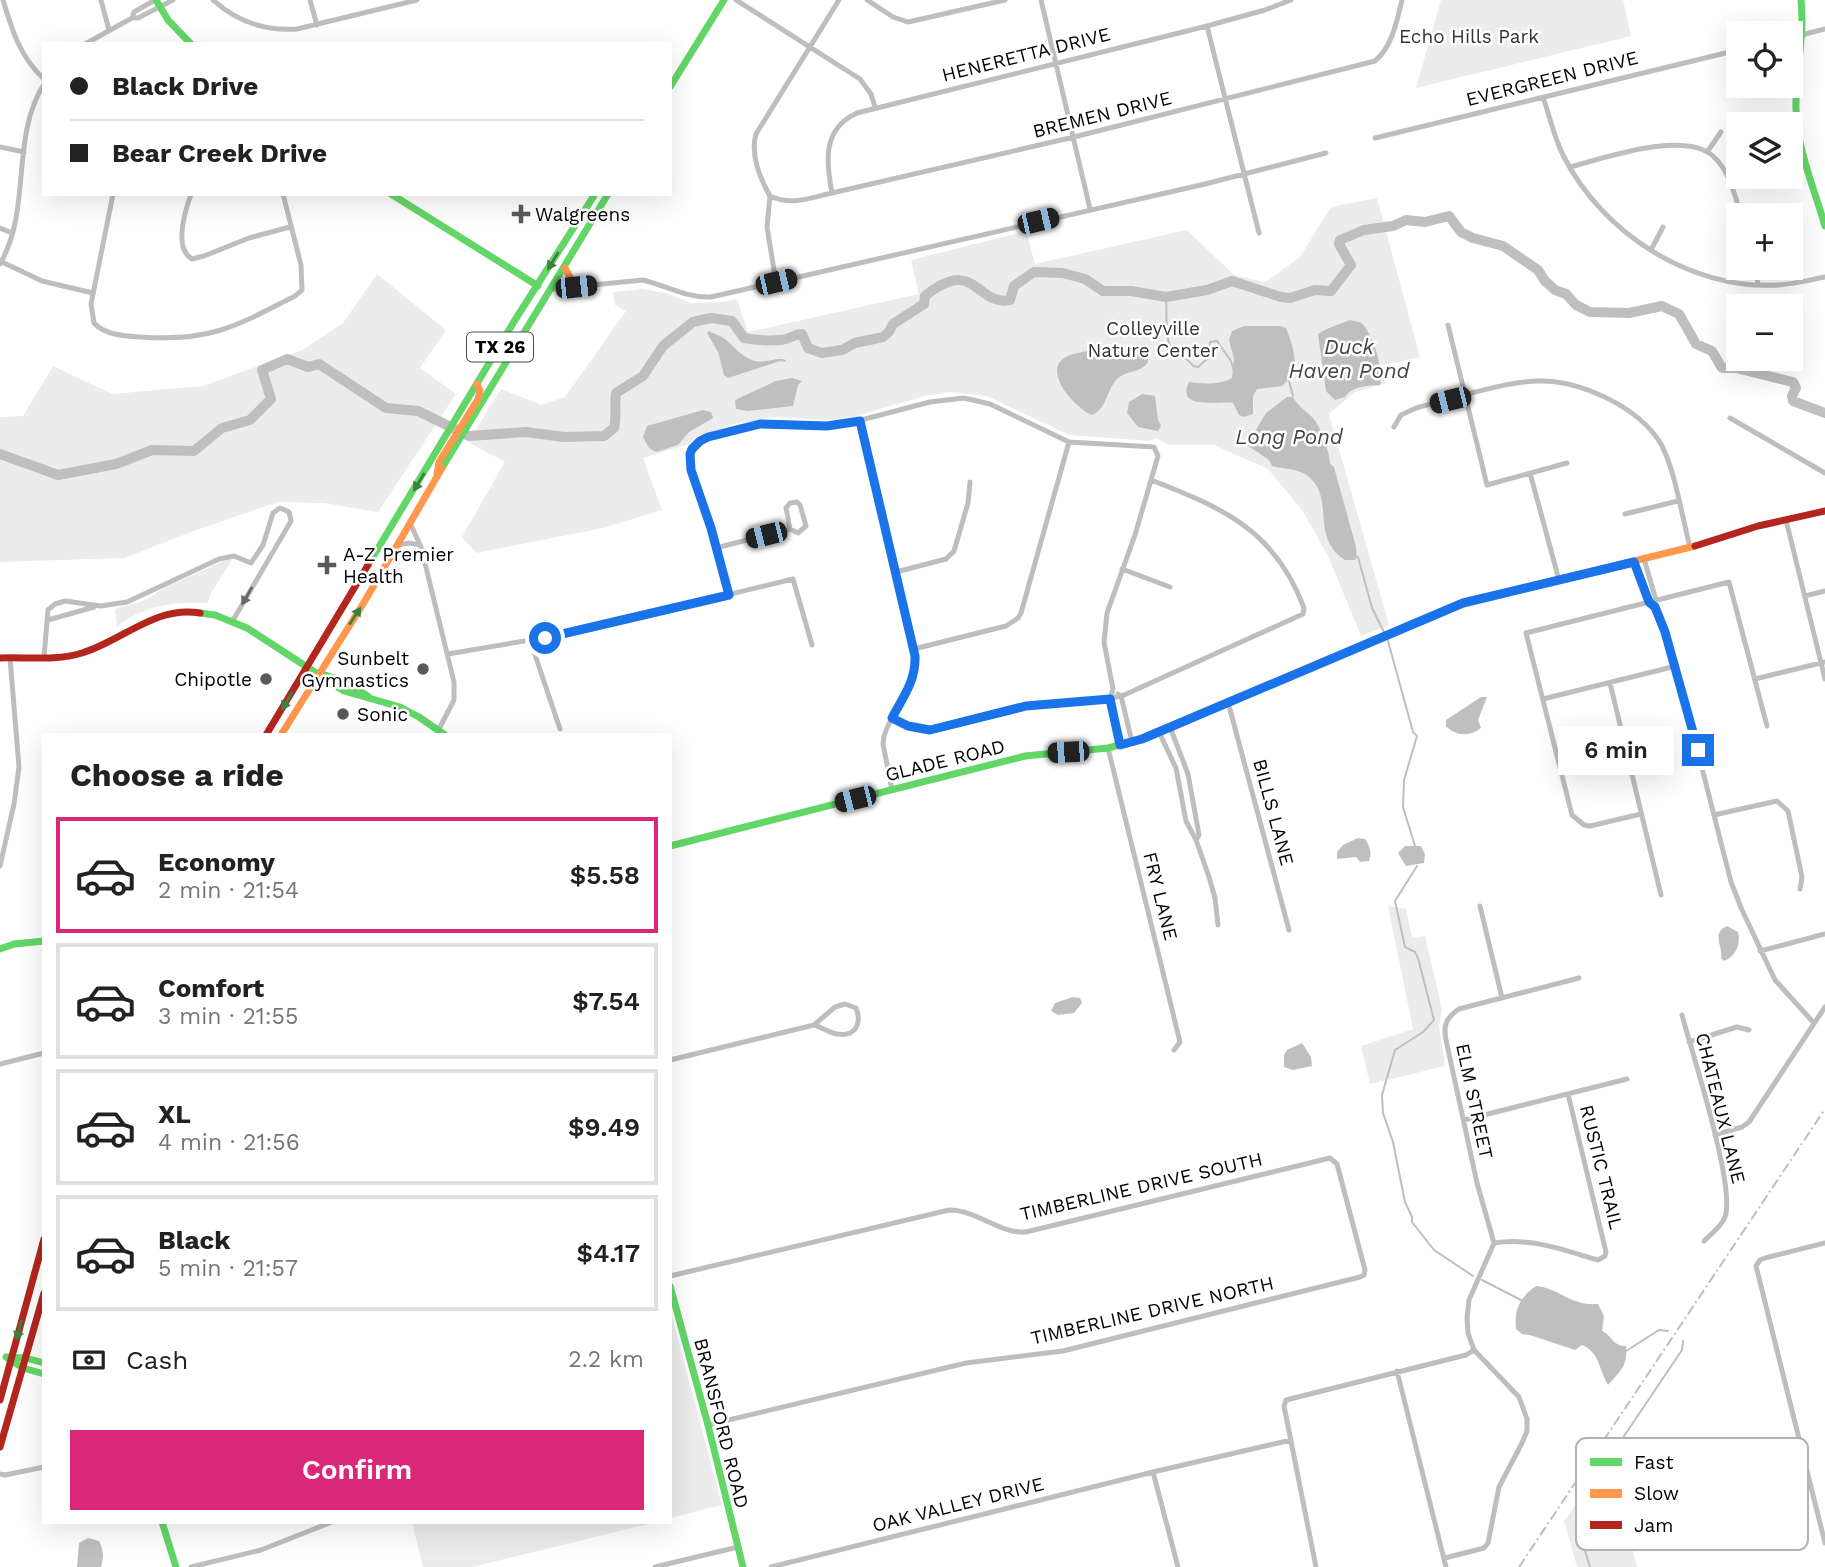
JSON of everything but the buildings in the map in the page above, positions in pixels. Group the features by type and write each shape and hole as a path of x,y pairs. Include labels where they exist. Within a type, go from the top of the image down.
{"main road":[{"path":"672,84 724,0"},
{"path":"1801,0 1804,34 1797,78 1796,114 1825,226"},
{"path":"157,2 168,20 189,42"},
{"path":"394,196 538,286 552,289"},
{"name":"TX 26","path":"282,733 398,545 437,476 476,400 477,384 594,196"},
{"name":"TX 26","path":"268,733 433,457 476,400 552,289 607,196"},
{"path":"572,230 583,237"},
{"path":"565,268 575,287"},
{"name":"GLADE ROAD","path":"672,845 1025,756 1108,748 1132,742 1463,603 1634,562 1825,511"},
{"path":"0,658 67,656 91,650 156,616 205,613 232,621 344,691 409,712 442,732"},
{"path":"0,949 14,944 42,941"},
{"path":"0,1400 7,1358 42,1245"},
{"name":"BRANSFORD ROAD","path":"672,1293 743,1567"},
{"path":"0,1447 42,1300"},
{"path":"7,1358 26,1358 42,1362"},
{"path":"7,1358 23,1368 42,1373"},
{"path":"163,1524 176,1567"}],"street":[{"path":"3,0 20,49 42,77"},
{"path":"100,0 108,30"},
{"path":"88,42 132,18 138,18 157,2 173,0"},
{"path":"213,0 243,20 269,29 298,29 390,3 417,0"},
{"path":"310,0 317,24"},
{"path":"736,0 866,85 876,107"},
{"path":"776,282 767,227 770,196 757,163 754,140 839,0"},
{"path":"867,0 893,17 908,22 1005,0"},
{"path":"1041,0 1090,209"},
{"name":"HENERETTA DRIVE","path":"832,194 827,154 831,142 847,119 876,107 1207,26 1291,0"},
{"name":"BREMEN DRIVE","path":"770,196 788,202 832,194 1074,137 1374,61 1382,55 1389,43 1402,0"},
{"path":"1207,26 1259,233"},
{"path":"1804,34 1825,29"},
{"name":"EVERGREEN DRIVE","path":"1375,138 1726,53"},
{"path":"42,88 32,105 12,233 1,263 42,281 93,293"},
{"path":"1543,97 1555,136 1570,167 1589,197 1632,239 1682,266 1736,282 1788,284 1825,277"},
{"path":"1707,152 1721,132"},
{"path":"1570,167 1661,145 1694,146 1716,159 1728,178 1737,203"},
{"path":"0,147 24,152"},
{"path":"552,289 643,280 697,298 710,297 1326,153"},
{"path":"113,196 91,304 94,323 105,332 130,337 184,338 234,327 295,296 303,286 301,265 283,196"},
{"path":"191,196 182,244 185,254 192,259 248,238 290,227"},
{"path":"1651,250 1663,227"},
{"path":"0,228 12,233"},
{"path":"1757,280 1758,284"},
{"path":"1448,325 1487,485 1567,463"},
{"path":"1394,427 1401,415 1408,411 1538,381 1579,389 1617,402 1646,426 1661,444 1690,547"},
{"path":"729,595 691,470 690,454 700,441 760,424 827,426 860,421 930,402 964,398 989,404 1069,442 1154,447 1158,456 1135,536 1107,613 1104,642 1115,697 1132,742"},
{"path":"1730,418 1825,473"},
{"path":"860,421 914,649 914,674 892,718 883,744 892,790"},
{"path":"914,649 1006,626 1018,618 1069,442"},
{"path":"1531,473 1559,580"},
{"path":"892,718 908,726 930,730 1026,706 1115,697 1289,622 1304,612 1290,577 1275,555 1251,530 1229,514 1201,500 1151,480"},
{"path":"896,572 946,559 954,551 968,503 970,482"},
{"path":"1625,514 1678,501"},
{"path":"716,548 790,529 798,533 806,526 797,502 790,503 786,508 790,529"},
{"path":"232,621 291,521 289,512 279,508 273,513 263,545 251,563"},
{"path":"1786,520 1825,679"},
{"path":"410,523 420,545 448,654 455,694 442,732"},
{"path":"398,545 420,545"},
{"path":"48,620 127,602 219,559 234,556 262,570"},
{"path":"1644,559 1653,603"},
{"path":"1634,562 1653,603 1676,666 1731,882 1775,980 1814,1022"},
{"path":"1122,569 1170,587"},
{"path":"448,654 620,622 793,579 812,645"},
{"path":"1641,814 1590,826 1584,825 1572,815 1527,633 1730,582 1766,726"},
{"path":"1805,596 1825,591"},
{"path":"44,657 48,610 65,601 101,606"},
{"path":"530,640 560,729"},
{"path":"0,866 19,768 10,658"},
{"path":"1755,679 1823,663"},
{"path":"1543,699 1676,666"},
{"path":"1610,683 1661,895"},
{"path":"1115,697 1120,745"},
{"name":"BILLS LANE","path":"1228,702 1289,930"},
{"path":"1170,727 1189,776 1199,835 1196,840"},
{"path":"1159,732 1179,779 1189,830 1196,840 1216,898 1219,925"},
{"name":"FRY LANE","path":"1108,748 1180,1042 1174,1050"},
{"path":"1172,759 1182,755"},
{"path":"1179,779 1189,776"},
{"path":"1183,802 1193,800"},
{"path":"1714,815 1777,801 1788,811 1802,877 1800,889"},
{"path":"1480,906 1502,998"},
{"path":"1760,951 1825,934"},
{"name":"ELM STREET","path":"1494,1243 1477,1182 1445,1025 1449,1017 1459,1009 1579,978"},
{"path":"672,1060 814,1025 839,1005 853,1006 858,1014 858,1026 850,1033 835,1034 814,1025"},
{"path":"1715,1135 1742,1128 1749,1122 1825,1007"},
{"name":"CHATEAUX LANE","path":"1682,1016 1715,1135 1727,1205 1725,1219 1704,1241"},
{"path":"1689,1042 1732,1028 1742,1027 1749,1030"},
{"path":"0,1064 42,1054"},
{"path":"1464,1120 1627,1079"},
{"name":"RUSTIC TRAIL","path":"1494,1243 1525,1241 1598,1260 1605,1256 1606,1249 1568,1094"},
{"name":"TIMBERLINE DRIVE SOUTH","path":"672,1276 948,1210 967,1212 1013,1232 1026,1233 1293,1165 1325,1158 1335,1161"},
{"name":"TIMBERLINE DRIVE NORTH","path":"708,1424 966,1363 1063,1352 1360,1277 1365,1270 1335,1161"},
{"path":"1445,1558 1484,1548 1488,1544 1499,1487 1527,1431 1527,1419 1519,1397 1474,1350 1468,1333 1468,1306 1481,1268 1494,1243"},
{"path":"1799,1438 1757,1265 1765,1258 1825,1243"},
{"path":"1316,1567 1284,1406 1286,1400 1466,1355 1474,1350"},
{"path":"1397,1371 1446,1567"},
{"name":"OAK VALLEY DRIVE","path":"771,1567 1291,1440"},
{"path":"0,1474 42,1467"},
{"path":"1153,1472 1178,1567"},
{"path":"1808,1474 1825,1543"},
{"path":"191,1567 261,1550 327,1524"},
{"path":"655,1567 738,1547"}],"green space":[{"name":"Echo Hills Park","path":"1441,0 1623,0 1631,36 1416,88"},
{"name":"Colleyville Nature Center","path":"1377,198 1420,357 1382,365 1386,383 1355,392 1329,414 1389,625 1361,636 1328,556 1302,510 1268,469 1214,445 1169,445 1156,438 1149,441 1069,435 987,396 951,392 925,396 852,417 829,420 775,417 735,424 699,435 689,444 643,458 662,510 603,528 476,553 462,537 505,462 468,442 501,389 541,405 565,397 626,311 615,305 613,292 643,289 665,293 691,303 737,299 748,332 919,294 911,260 1026,231 1035,264 1187,230 1234,275 1265,282 1300,257 1331,207"},
{"path":"377,274 446,330 420,368 456,394 378,512 324,503 278,502 124,558 0,562 0,417 23,416 53,366 112,394 203,386 302,350 343,323"},
{"path":"228,559 232,560 210,595 208,603 160,606 137,614 117,627 115,609 146,600 164,588"},
{"path":"1388,906 1406,909 1412,938 1425,936 1442,1009 1439,1026 1445,1066 1370,1084 1361,1046 1413,1029"},
{"path":"672,1317 722,1505 672,1518"},
{"path":"1576,1504 1576,1550 1633,1550 1637,1567 1577,1567 1564,1521"},
{"path":"412,1524 648,1524 472,1567 423,1567"}],"water":[{"name":"Duck Haven Pond","path":"1350,320 1361,323 1369,334 1381,371 1380,385 1356,389 1335,400 1326,391 1318,334"},
{"path":"1244,326 1286,328 1292,344 1294,366 1282,386 1257,389 1253,396 1253,414 1244,417 1239,415 1233,403 1193,401 1186,391 1189,382 1217,383 1232,378 1234,359 1229,340 1232,331"},
{"path":"709,331 752,360 786,360 728,378 724,375 718,352 707,333"},
{"path":"1114,346 1136,348 1147,356 1148,362 1142,368 1118,378 1101,408 1092,415 1076,404 1064,390 1058,376 1058,367 1062,360 1070,355"},
{"path":"792,378 802,381 798,385 793,406 748,411 736,409 737,399 776,381"},
{"path":"1142,394 1155,396 1161,426 1158,431 1138,427 1127,413 1129,402"},
{"name":"Long Pond","path":"1287,397 1293,397 1312,417 1322,433 1356,547 1355,560 1345,560 1328,540 1320,493 1315,483 1301,472 1272,466 1269,460 1247,445 1266,413"},
{"path":"703,410 711,412 713,418 689,432 678,445 656,452 649,448 643,437 647,426"},
{"path":"1481,697 1487,697 1478,720 1481,728 1463,734 1446,726 1446,720"},
{"path":"1358,838 1365,839 1368,844 1369,861 1360,862 1356,857 1337,859 1337,852 1343,845"},
{"path":"1405,846 1421,846 1425,854 1424,863 1406,866 1398,853"},
{"path":"1727,926 1738,932 1739,941 1734,953 1724,961 1721,958 1719,936"},
{"path":"1073,997 1080,998 1082,1003 1074,1013 1058,1015 1051,1011 1055,1003"},
{"path":"1302,1043 1311,1057 1312,1066 1293,1070 1284,1067 1287,1050"},
{"path":"1536,1286 1572,1300 1598,1304 1604,1316 1602,1331 1618,1344 1626,1346 1624,1364 1608,1385 1596,1357 1588,1348 1582,1345 1575,1350 1522,1334 1516,1329 1519,1304"},
{"path":"88,1538 99,1541 101,1545 101,1567 77,1567 79,1543"}],"waterway":[{"path":"0,454 58,475 116,464 152,450 194,451 222,428 250,420 271,399 262,370 287,359 308,367 319,364 386,408 418,411 469,436 526,432 564,437 604,436 614,428 616,393 643,376 663,346 693,322 711,318 732,321 744,338 753,339 783,340 802,334 808,348 822,353 842,350 855,343 883,337 893,324 924,304 925,296 955,280 974,285 990,297 1010,300 1014,286 1034,272 1063,273 1085,279 1103,291 1131,291 1166,297 1207,290 1232,281 1290,298 1315,290 1331,291 1351,265 1339,244 1340,240 1364,230 1393,226 1406,220 1425,222 1449,216 1461,232 1503,246 1538,270 1555,290 1566,294 1576,305 1590,312 1629,313 1662,306 1679,314 1696,344 1712,351 1722,368 1736,368 1793,382 1796,388 1793,401 1825,413"},
{"path":"1166,297 1167,332 1171,348 1198,367 1208,358 1210,342 1217,341 1231,361 1234,371"},
{"path":"1289,381 1293,396"},
{"path":"1358,557 1372,608 1384,632"},
{"path":"1388,641 1413,732 1417,736 1404,780 1403,807 1415,846"},
{"path":"1417,866 1395,901 1405,947 1415,952 1418,958 1434,1020 1423,1032 1395,1050 1382,1095 1383,1113 1393,1142 1405,1202 1412,1222 1434,1250 1473,1276"},
{"path":"1482,1280 1521,1300"},
{"path":"1626,1351 1659,1330 1668,1331"},
{"path":"1623,1438 1682,1350 1683,1341"},
{"path":"1585,1550 1590,1567"}],"railway":[{"path":"1605,1438 1825,1109"},
{"path":"1519,1567 1576,1482"}],"traffic: fast":[{"path":"156,0 168,20 189,42"},
{"path":"672,84 724,0"},
{"path":"1801,0 1797,124 1803,154 1825,226"},
{"path":"394,196 538,286"},
{"path":"368,565 515,320 594,196"},
{"path":"442,468 607,196"},
{"path":"200,613 215,615 247,628 344,691 400,707 442,733"},
{"path":"319,673 346,682 369,697"},
{"path":"672,845 1025,756 1108,748 1142,739 1269,685"},
{"path":"0,949 14,944 42,941"},
{"path":"672,1293 743,1567"},
{"path":"6,1357 23,1368 42,1373"},
{"path":"7,1357 42,1362"},
{"path":"163,1524 176,1567"}],"traffic: slow":[{"path":"565,268 575,287"},
{"path":"437,474 439,462 478,399 480,391 477,384"},
{"path":"282,733 363,604 442,468"},
{"path":"1269,685 1463,603 1695,546"}],"traffic: jam":[{"path":"1695,546 1758,526 1825,511"},
{"path":"267,733 368,565"},
{"path":"0,658 52,658 82,653 154,619 184,612 200,613"},
{"path":"0,1400 42,1246"},
{"path":"0,1447 42,1300"}],"place":[{"name":"Walgreens","path":"521,214"},
{"name":"A-Z Premier Health","path":"327,565"},
{"name":"Sunbelt Gymnastics","path":"423,669"},
{"name":"Chipotle","path":"266,679"},
{"name":"Sonic","path":"343,714"}],"route":[{"path":"545,638 729,595 711,528 691,470 690,454 700,441 760,424 827,426 860,421 915,656 914,674 892,718 908,726 930,730 1026,706 1110,699 1120,745 1142,739 1463,603 1634,562 1649,602 1655,607 1665,632 1698,750"}]}
